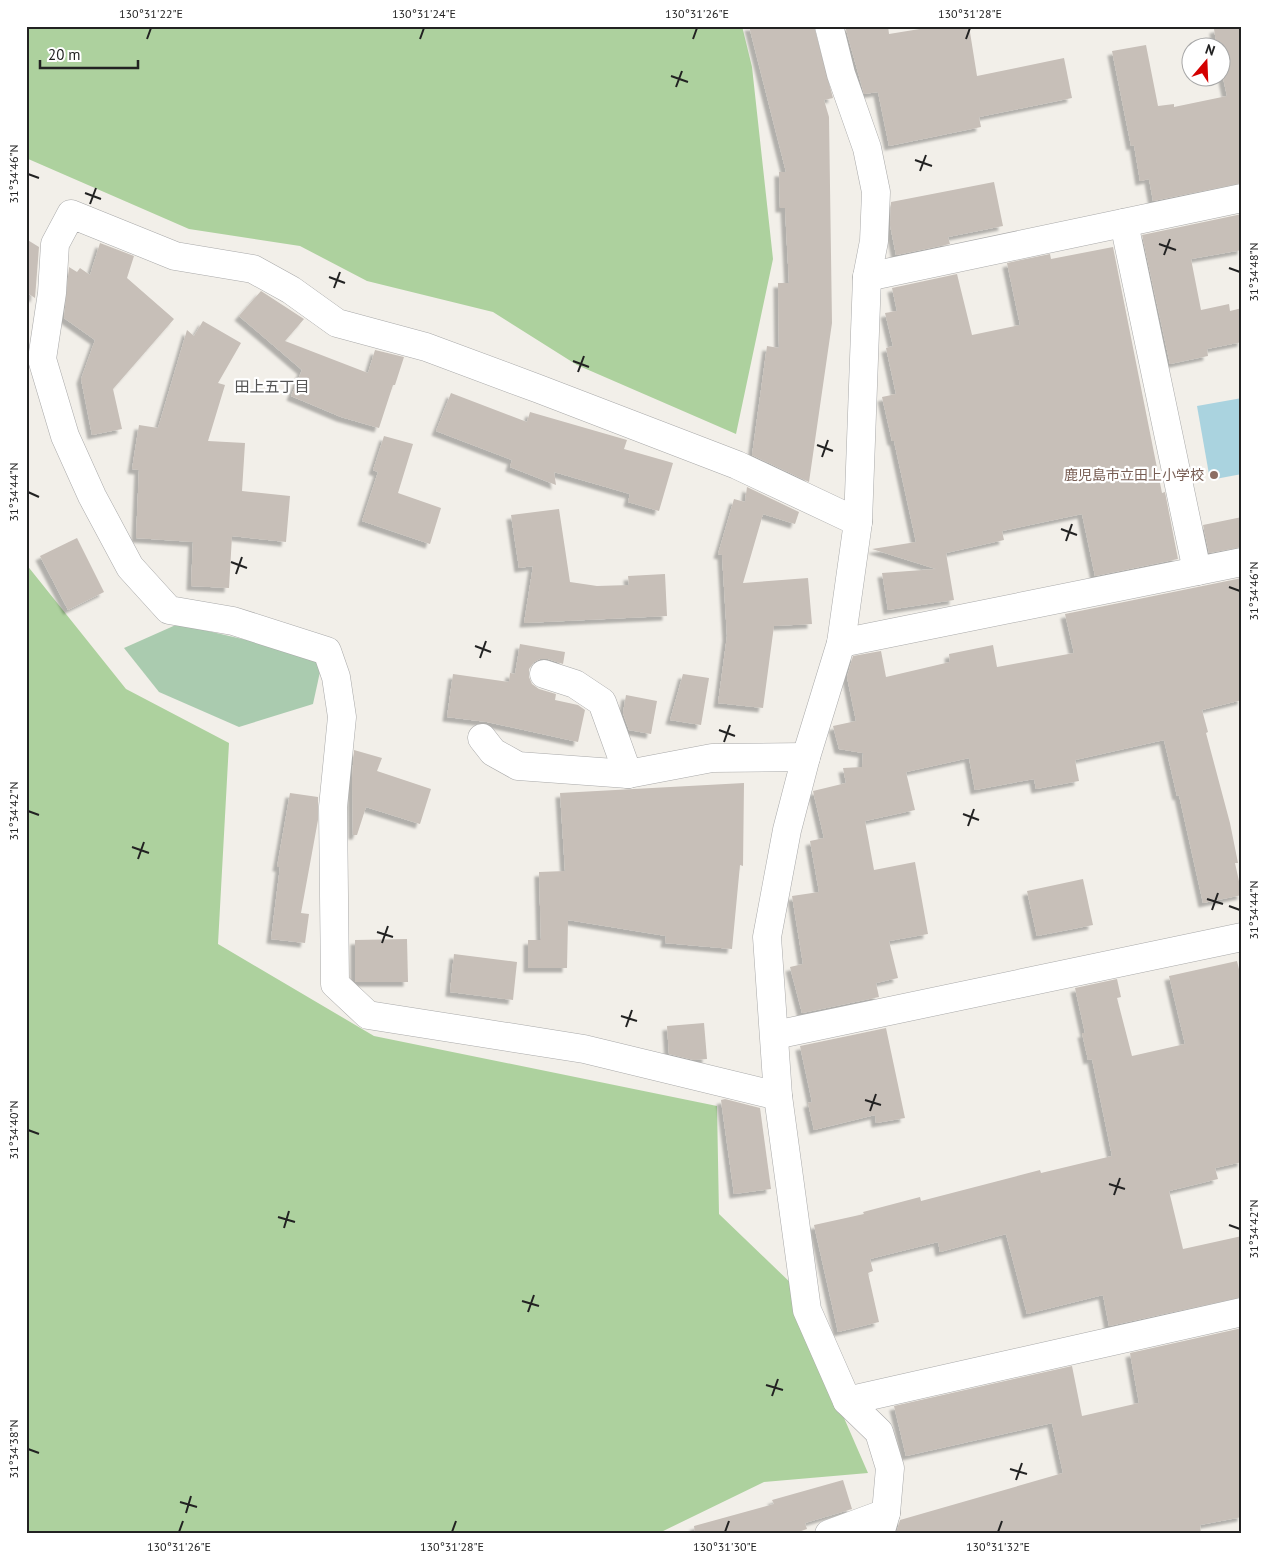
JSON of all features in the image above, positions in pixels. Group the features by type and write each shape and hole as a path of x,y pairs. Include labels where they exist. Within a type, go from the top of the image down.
{"street":[{"path":"828,1534 883,1523 890,1468 879,1432 847,1401 807,1310 778,1096 767,937 787,830 806,757 841,643 858,522 866,277 874,241 876,192 867,148 841,74 829,26"},
{"path":"866,277 1242,198"},
{"path":"778,1096 584,1050 368,1015 335,984 333,807 342,717 336,677 328,651 233,621 169,610 130,567 92,496 65,436 42,359 52,292 54,244 71,214 175,256 253,269 291,290 337,323 426,347 737,465 858,522"},
{"path":"1124,223 1197,571"},
{"path":"841,643 1242,562"},
{"path":"544,674 575,684 602,702 628,774"},
{"path":"482,738 493,752 518,766 628,774 712,758 806,757"},
{"path":"774,1036 1242,938"},
{"path":"847,1401 1242,1312"}],"green space":[{"path":"26,26 742,26 752,67 773,259 736,434 577,365 493,312 367,281 300,246 189,229 26,158"},
{"path":"26,564 126,689 229,743 218,944 374,1036 717,1106 719,1214 796,1288 841,1411 868,1473 764,1482 657,1534 26,1534"},
{"path":"178,624 323,658 313,704 239,727 159,692 124,648"}],"water":[{"path":"1242,398 1242,474 1210,480 1197,406"}],"building":[{"path":"749,26 814,26 833,98 824,100 829,117 832,323 809,482 752,455 767,346 779,348 778,283 789,283 785,208 780,208 779,172 786,172"},
{"path":"845,26 888,26 889,34 938,26 969,26 977,76 1064,58 1072,98 979,117 981,127 889,146 878,92 864,94"},
{"path":"1227,26 1242,26 1242,183 1153,201 1149,179 1140,181 1134,145 1131,146 1112,51 1146,45 1158,106 1174,104 1174,107 1227,96 1225,88 1230,88 1230,38 1215,38 1214,29"},
{"path":"994,182 1003,226 948,237 950,244 896,255 890,225 891,202"},
{"path":"1242,214 1242,250 1191,259 1201,310 1229,304 1230,311 1242,308 1242,342 1207,349 1208,356 1170,364 1142,235"},
{"path":"26,239 39,247 35,298 26,292"},
{"path":"100,243 134,256 127,278 174,319 113,389 122,429 92,435 81,379 95,340 64,318 69,267 77,272 80,268 90,275"},
{"path":"1113,247 1162,493 1165,492 1178,559 1095,576 1082,514 1002,531 1004,540 946,553 954,600 888,610 882,573 936,569 872,549 916,542 894,441 892,441 882,397 896,394 886,348 893,346 885,313 897,311 892,288 957,274 972,335 1020,325 1007,263 1050,254 1051,259"},
{"path":"261,291 304,319 285,341 368,373 375,350 404,357 379,428 341,417 291,396 302,370 239,316"},
{"path":"203,321 241,343 218,383 225,385 208,441 245,443 242,491 290,496 286,542 232,536 229,588 191,586 193,542 136,538 139,470 132,469 139,425 158,428 187,330 194,336"},
{"path":"451,393 527,422 530,412 627,440 624,449 673,463 659,511 628,502 630,494 554,472 556,485 510,467 512,460 436,431"},
{"path":"384,436 413,444 398,493 441,508 430,544 362,521 378,472 373,470"},
{"path":"747,487 799,512 795,524 763,514 743,583 808,578 812,624 774,626 763,708 718,703 727,636 722,555 718,554 734,499 745,502"},
{"path":"559,509 570,582 597,586 629,585 628,576 665,574 667,616 524,623 533,566 519,568 511,515"},
{"path":"1242,517 1242,547 1209,553 1203,525"},
{"path":"77,538 104,592 68,610 40,556"},
{"path":"1242,578 1242,700 1202,710 1208,732 1206,733 1230,823 1238,863 1235,863 1242,895 1203,903 1179,795 1177,796 1164,740 1075,760 1079,781 1036,789 1034,779 975,790 969,758 906,772 915,810 865,821 874,870 915,862 928,934 889,941 898,978 876,983 879,997 802,1013 790,967 803,964 792,896 819,892 810,841 824,838 813,791 846,783 843,768 862,767 863,753 839,749 833,726 856,721 847,677 853,656 881,651 886,677 950,662 949,654 993,645 997,667 1074,653 1065,614"},
{"path":"520,644 565,652 563,664 548,659 540,659 534,662 529,669 529,677 532,684 539,689 556,694 555,700 578,705 585,710 578,742 487,722 447,717 453,674 509,682 510,673 515,674"},
{"path":"683,674 709,678 701,725 670,720"},
{"path":"626,695 657,701 651,734 629,730 623,713"},
{"path":"354,750 382,758 377,771 431,789 420,824 366,807 357,835 353,835 352,779"},
{"path":"744,783 743,866 740,865 732,949 665,943 666,936 568,920 567,968 528,968 528,940 541,940 539,872 565,871 560,793"},
{"path":"290,793 318,797 318,820 301,913 309,914 305,943 271,939 280,867 277,867"},
{"path":"1083,879 1093,925 1037,936 1027,891"},
{"path":"407,939 408,982 355,982 355,940"},
{"path":"454,954 517,962 513,1000 450,992"},
{"path":"1237,961 1242,982 1242,1162 1215,1168 1218,1179 1169,1191 1183,1249 1242,1236 1242,1297 1109,1326 1103,1295 1027,1314 1006,1234 940,1252 938,1242 870,1259 873,1271 868,1273 879,1322 838,1332 814,1225 864,1214 863,1212 920,1197 921,1201 1040,1170 1041,1173 1112,1156 1092,1059 1088,1060 1082,1033 1085,1033 1075,988 1117,979 1121,997 1117,998 1132,1056 1185,1044 1169,976"},
{"path":"704,1023 707,1059 694,1060 669,1054 667,1026"},
{"path":"886,1028 905,1118 876,1123 875,1115 814,1130 808,1103 812,1102 800,1046"},
{"path":"725,1099 760,1108 771,1189 734,1194 721,1100"},
{"path":"1242,1328 1242,1517 1200,1525 1201,1534 896,1534 900,1520 1063,1473 1052,1423 906,1456 894,1406 1072,1366 1082,1416 1139,1403 1130,1353"},
{"path":"843,1480 852,1509 805,1523 807,1529 792,1534 695,1534 694,1526 774,1504 772,1500"}],"place":[{"name":"鹿児島市立田上小学校","path":"1214,475"}],"district":[{"name":"田上五丁目","path":"272,387"}]}
